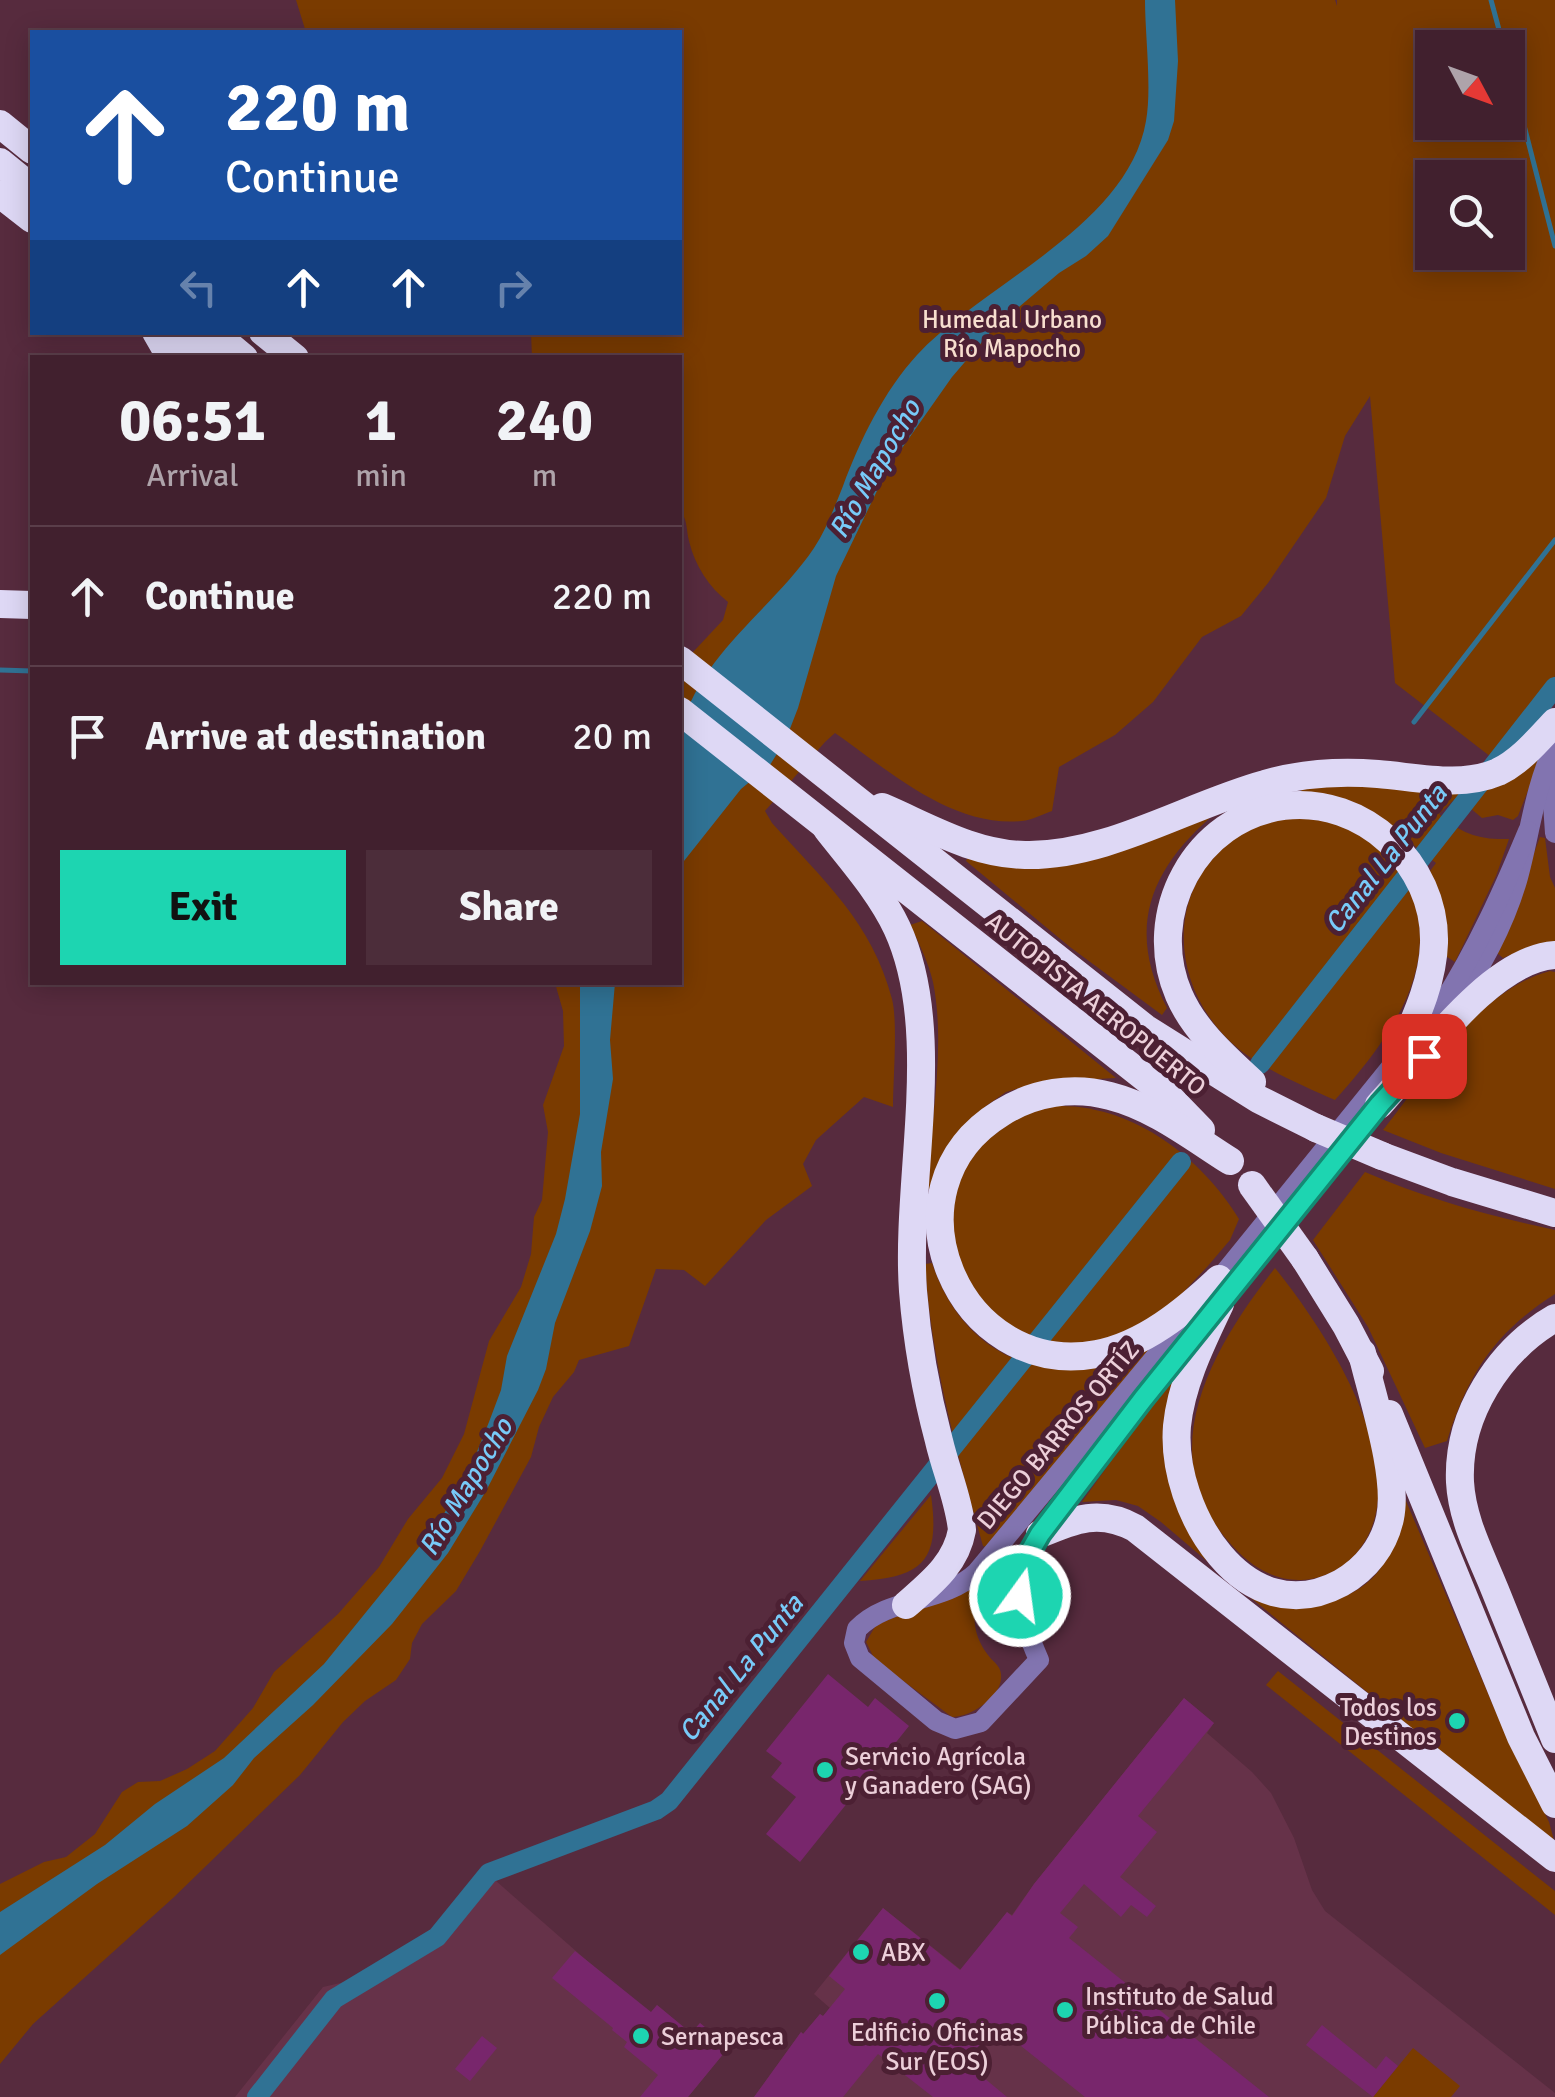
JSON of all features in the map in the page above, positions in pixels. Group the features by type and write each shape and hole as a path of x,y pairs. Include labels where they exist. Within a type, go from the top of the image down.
{"highway":[{"path":"0,124 30,148"},
{"path":"0,162 30,186"},
{"path":"0,194 30,217"},
{"path":"180,335 203,355"},
{"path":"217,335 240,355"},
{"path":"267,335 290,355"},
{"path":"0,604 30,605"},
{"name":"AUTOPISTA AEROPUERTO","path":"682,662 1145,1028 1218,1075 1308,1124 1382,1156 1555,1213"},
{"name":"AUTOPISTA AEROPUERTO","path":"682,713 1168,1096 1252,1185 1305,1259 1362,1353 1521,1737 1555,1804"},
{"path":"837,784 956,842 1026,856 1111,839 1223,797 1296,776 1337,773 1470,779 1497,772 1544,745 1555,722"},
{"path":"1308,1124 1232,1063 1202,1032 1173,978 1167,941 1178,885 1200,852 1227,828 1256,813 1288,806 1324,808 1374,829 1403,854 1422,883 1432,915 1434,947 1427,984 1401,1052"},
{"path":"827,828 888,911 899,932 915,989 920,1056 913,1291 921,1364 961,1518 960,1542 947,1566 906,1605"},
{"path":"1380,1104 1493,982 1531,960 1555,955"},
{"path":"1220,1292 1126,1344 1087,1355 1032,1349 992,1328 966,1302 941,1247 939,1218 944,1188 958,1156 981,1128 1025,1100 1058,1092 1092,1092 1125,1100 1156,1114 1230,1161"},
{"path":"1506,1200 1555,1204"},
{"path":"1220,1292 1180,1408 1177,1443 1181,1478 1193,1513 1214,1548 1239,1573 1272,1592 1307,1595 1335,1586 1371,1559 1386,1533 1392,1489 1362,1353"},
{"path":"1555,1318 1517,1346 1486,1386 1465,1436 1460,1468 1466,1518 1555,1739"},
{"path":"1040,1534 1096,1515 1117,1518 1135,1528 1555,1858"}],"street":[{"name":"DIEGO BARROS ORTÍZ","path":"1528,831 1500,898 1442,1004 1401,1052 1220,1292 1040,1534 1024,1562 1019,1584 1024,1624 1039,1660 980,1722 955,1728 936,1722 860,1658 854,1643 862,1624 877,1614 954,1589 977,1572 1220,1292 1380,1104 1459,999 1492,946 1517,880 1528,831 1536,795 1544,745"},
{"path":"1555,770 1555,833"}],"shaded area":[{"path":"1184,1698 1214,1723 1207,1733 1271,1793 1294,1838 1312,1890 1325,1911 1555,2093 1555,2097 754,2097 801,2032 806,2036 820,2014 823,2016 830,2008 814,1994 883,1908 961,1970 1007,1912 1012,1915"},
{"path":"495,1880 649,2015 657,2005 676,2021 685,2041 700,2023 729,2047 688,2097 235,2097 323,1987 353,1980 367,1987 444,1942"}],"green space":[{"name":"Humedal Urbano Río Mapocho","path":"296,0 1335,0 1337,6 1337,0 1555,0 1555,676 1491,757 1395,683 1370,396 1345,436 1326,498 1268,583 1241,616 1202,637 1153,702 1115,735 1059,767 1052,811 1022,821 996,821 971,815 922,794 835,733 765,811 844,904 883,972 894,1009 893,1107 864,1097 816,1140 803,1164 812,1186 766,1220 705,1286 684,1270 656,1269 629,1346 579,1360 553,1397 531,1457 480,1551 456,1591 422,1624 412,1643 410,1659 396,1680 343,1722 300,1775 173,1898 33,2024 0,2064 0,1884 44,1862 66,1857 95,1834 122,1792 138,1782 160,1781 215,1751 253,1708 274,1672 338,1614 379,1567 408,1519 442,1478 464,1434 489,1341 521,1287 531,1254 534,1217 542,1200 548,1132 543,1105 564,1046 563,1011 556,985 682,985 682,664 723,620 728,602 699,567 682,514 682,355 532,355 531,335 682,335 682,30 306,30"},
{"path":"1543,752 1513,820 1498,815 1482,818 1457,797 1439,814 1471,834 1509,839 1455,962 1444,955 1438,891 1430,871 1436,863 1361,806 1324,794 1300,792 1304,788 1358,784 1460,790 1472,800 1526,768"},
{"path":"1329,815 1400,861 1419,925 1419,953 1402,1007 1372,1056 1335,1100 1260,1064 1218,1028 1201,1003 1184,948 1185,919 1192,892 1207,866 1240,833 1252,824 1268,820"},
{"path":"1211,817 1172,859 1150,904 1148,953 1167,1008 1162,1015 1070,947 966,861 969,855"},
{"path":"1540,837 1545,838 1555,888 1555,944 1530,947 1503,958 1497,953"},
{"path":"922,921 1116,1078 1040,1082 1006,1092 986,1106 950,1143 934,1188 926,1190 938,1032 933,982 910,925"},
{"path":"1555,972 1555,1189 1383,1130 1477,1015 1524,981"},
{"path":"1056,1106 1111,1114 1162,1138 1205,1175 1239,1219 1230,1240 1175,1301 1134,1333 1076,1348 1024,1336 977,1299 952,1251 953,1201 961,1171 979,1146 1022,1114"},
{"path":"1365,1172 1458,1206 1555,1230 1555,1294 1500,1340 1474,1375 1447,1441 1425,1448 1368,1327 1313,1240"},
{"path":"932,1263 948,1299 969,1327 995,1348 1024,1362 1055,1368 1089,1367 1123,1358 1158,1342 991,1548 983,1546 939,1371 925,1264"},
{"path":"1275,1268 1318,1328 1359,1403 1372,1443 1378,1482 1375,1518 1359,1550 1333,1571 1301,1580 1270,1574 1236,1550 1206,1508 1194,1472 1193,1436 1200,1400 1213,1365 1231,1331"},
{"path":"1181,1369 1171,1489 1182,1517 1199,1544 1308,1606 1352,1593 1379,1570 1394,1538 1403,1494 1495,1710 1549,1822 1555,1844 1161,1522 1138,1506 1116,1500 1082,1502"},
{"path":"931,1495 933,1535 923,1560 900,1575 860,1581"},
{"path":"967,1588 976,1595 977,1634 999,1668 1001,1682 985,1704 952,1717 875,1660 866,1642 876,1625"},
{"path":"1278,1671 1555,1891 1555,1915 1266,1685"},
{"path":"1413,2048 1460,2086 1451,2097 1373,2097"}],"water":[{"name":"Río Mapocho","path":"1145,0 1175,0 1178,61 1174,121 1168,140 1108,236 994,328 952,377 888,468 836,576 786,739 770,765 741,789 682,863 682,726 704,677 814,548 865,434 905,369 945,329 1050,251 1112,192 1134,158 1146,121"},
{"name":"Río Mapocho","path":"580,985 615,985 610,1040 613,1079 601,1152 602,1186 590,1231 555,1323 538,1390 486,1491 448,1553 392,1624 313,1705 254,1758 233,1785 187,1826 97,1884 0,1955 0,1912 105,1845 155,1804 224,1758 324,1664 440,1521 489,1422 501,1390 507,1356 556,1234 580,1114"}],"building":[{"name":"Servicio Agrícola y Ganadero (SAG)","path":"828,1674 868,1707 875,1698 909,1726 800,1862 766,1834 796,1797 771,1777 782,1763 766,1751"},
{"path":"1184,1698 1214,1723 1138,1816 1157,1832 1120,1877 1156,1906 1147,1917 1131,1905 1121,1917 1084,1884 1060,1913 1078,1927 1069,1938 1269,2097 1085,2097 996,2026 966,2063 1007,2097 933,2097 878,2054 843,2097 754,2097 801,2032 820,2014 823,2016 845,1989 829,1976 883,1908 960,1970 1007,1912 1012,1916"},
{"path":"575,1951 651,2012 657,2005 691,2033 700,2023 729,2047 688,2097 640,2097 658,2075 624,2047 627,2042 613,2028 552,1978"},
{"path":"1322,2025 1376,2069 1386,2056 1398,2066 1373,2097 1306,2045"},
{"path":"482,2036 497,2048 470,2081 455,2069"}],"waterway":[{"path":"1491,0 1499,30"},
{"path":"1525,129 1555,246"},
{"path":"1414,722 1555,540"},
{"path":"0,670 30,671"},
{"name":"Canal La Punta","path":"1260,1064 1555,687"},
{"name":"Canal La Punta","path":"257,2097 334,1999 437,1937 489,1873 656,1810 669,1801 1181,1162"}],"place":[{"name":"Todos los Destinos","path":"1457,1721"},
{"name":"Servicio Agrícola y Ganadero (SAG)","path":"825,1770"},
{"name":"ABX","path":"861,1952"},
{"name":"Edificio Oficinas Sur (EOS)","path":"937,2001"},
{"name":"Instituto de Salud Pública de Chile","path":"1065,2010"},
{"name":"Sernapesca","path":"641,2036"}],"route":[{"path":"1020,1596 1024,1562 1040,1534 1143,1399 1380,1104 1424,1056"}]}
